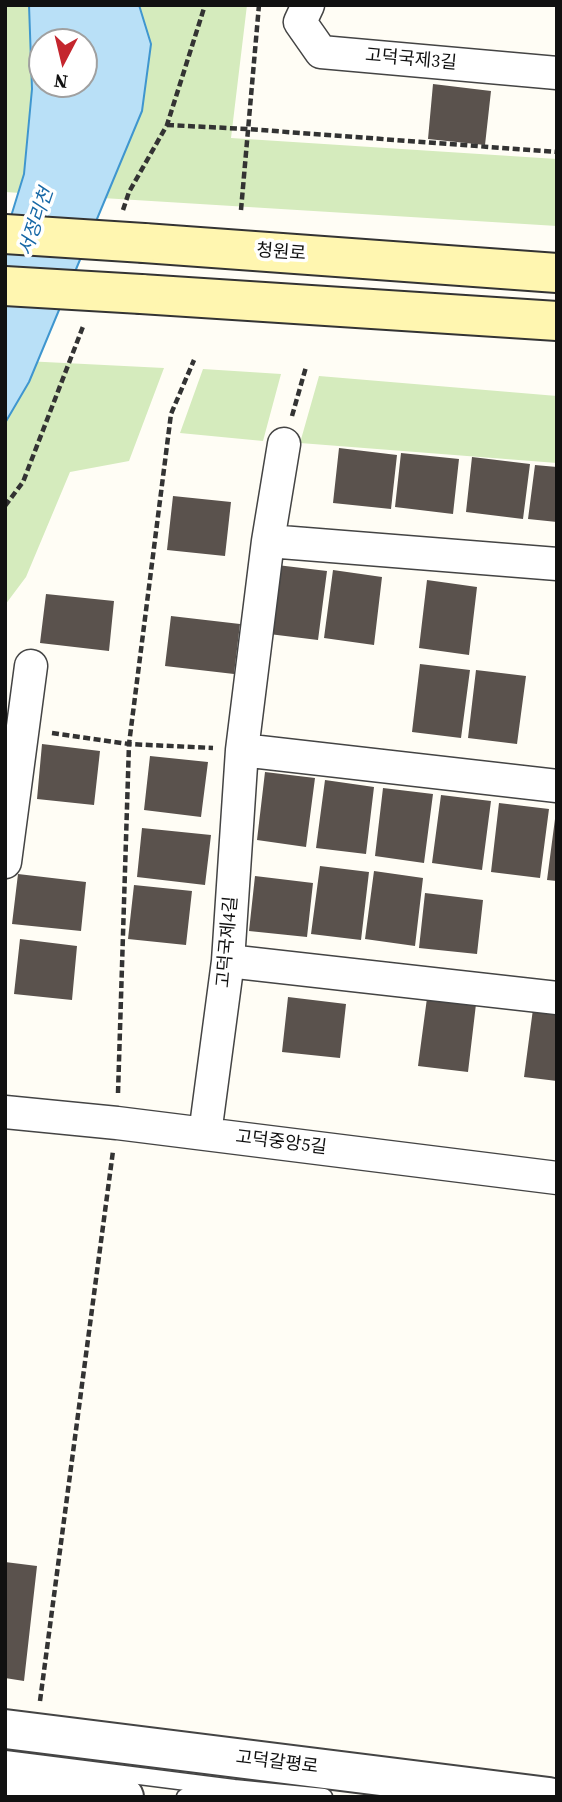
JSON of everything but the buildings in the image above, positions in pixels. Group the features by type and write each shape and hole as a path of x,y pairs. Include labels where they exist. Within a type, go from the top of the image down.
{"main road":[{"name":"청원로","path":"5,234 557,274"},
{"path":"5,286 557,321"}],"street":[{"name":"고덕국제3길","path":"308,5 300,22 321,52 557,74"},
{"name":"고덕국제4길","path":"205,1134 228,961 242,750 268,541 284,444"},
{"path":"268,541 557,564"},
{"path":"5,862 31,666"},
{"path":"242,750 557,786"},
{"path":"228,961 557,998"},
{"name":"고덕중앙5길","path":"5,1112 117,1123 557,1178"},
{"name":"고덕갈평로","path":"16,1735 549,1797"},
{"path":"5,1782 124,1797"}],"lane":[{"path":"16,1735 457,1797"},
{"path":"5,1759 324,1797"},
{"path":"185,1797 234,1788"}],"path":[{"path":"242,210 259,5"},
{"path":"167,125 247,128 557,152"},
{"path":"16,1735 117,1123 129,744 171,414 194,360"},
{"path":"284,444 306,367"},
{"path":"24,729 129,744 242,750"}],"green space":[{"path":"5,5 247,5 231,138 557,159 557,226 5,192"},
{"path":"5,360 164,368 129,461 70,472 26,577 5,605"},
{"path":"203,369 281,374 263,441 180,433"},
{"path":"319,376 557,396 557,463 300,443"}],"water":[{"name":"서정리천","path":"29,5 139,5 151,44 142,111 29,382 5,423 5,236 24,174 31,98 98,98 98,28 30,28"}]}
